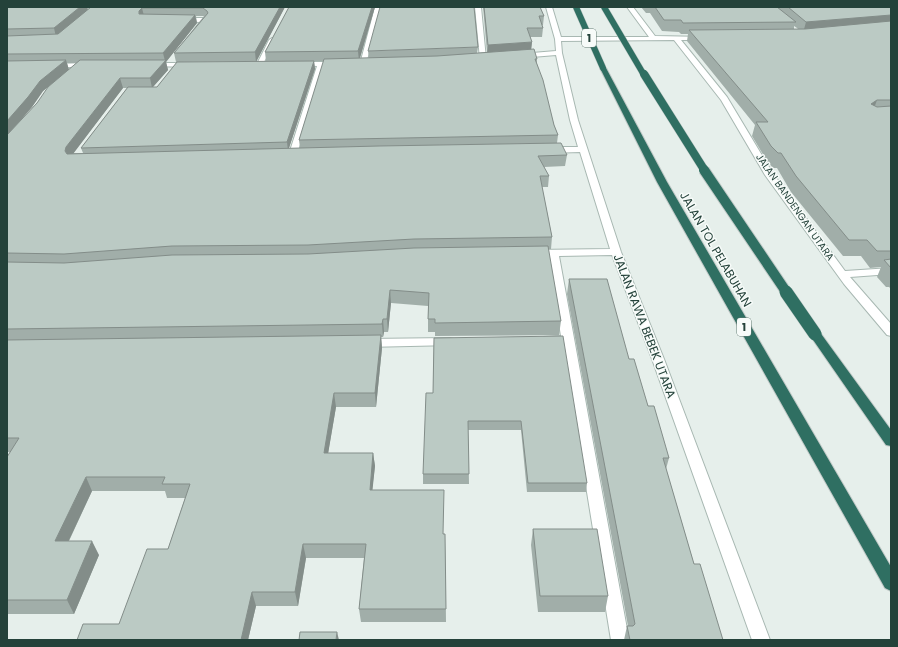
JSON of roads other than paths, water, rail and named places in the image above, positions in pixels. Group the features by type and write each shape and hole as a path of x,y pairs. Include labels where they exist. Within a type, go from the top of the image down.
{"highway":[{"name":"JALAN TOL PELABUHAN","path":"576,7 603,68 662,182 891,583"},
{"name":"1","path":"604,7 639,69 711,182 891,441"}],"street":[{"path":"363,64 378,7"},
{"path":"478,7 483,59"},
{"name":"JALAN RAWA BEBEK UTARA","path":"549,7 558,39 559,53 574,120 616,252 658,359 760,640"},
{"path":"630,7 653,38"},
{"path":"175,20 205,20 191,37"},
{"path":"268,64 256,64 276,32"},
{"name":"JALAN BANDENGAN UTARA","path":"676,38 724,99 768,173 842,274 891,332"},
{"path":"558,39 707,38"},
{"path":"514,56 559,53"},
{"path":"475,59 491,58"},
{"path":"168,75 173,63"},
{"path":"144,65 173,63 200,65"},
{"path":"291,64 343,64"},
{"path":"293,154 321,64"},
{"path":"44,66 100,65"},
{"path":"69,75 80,66"},
{"path":"537,150 584,149"},
{"path":"523,253 616,252"},
{"path":"553,253 620,640"},
{"path":"842,274 891,271"},
{"path":"536,341 567,340"},
{"path":"354,343 465,342"}]}
